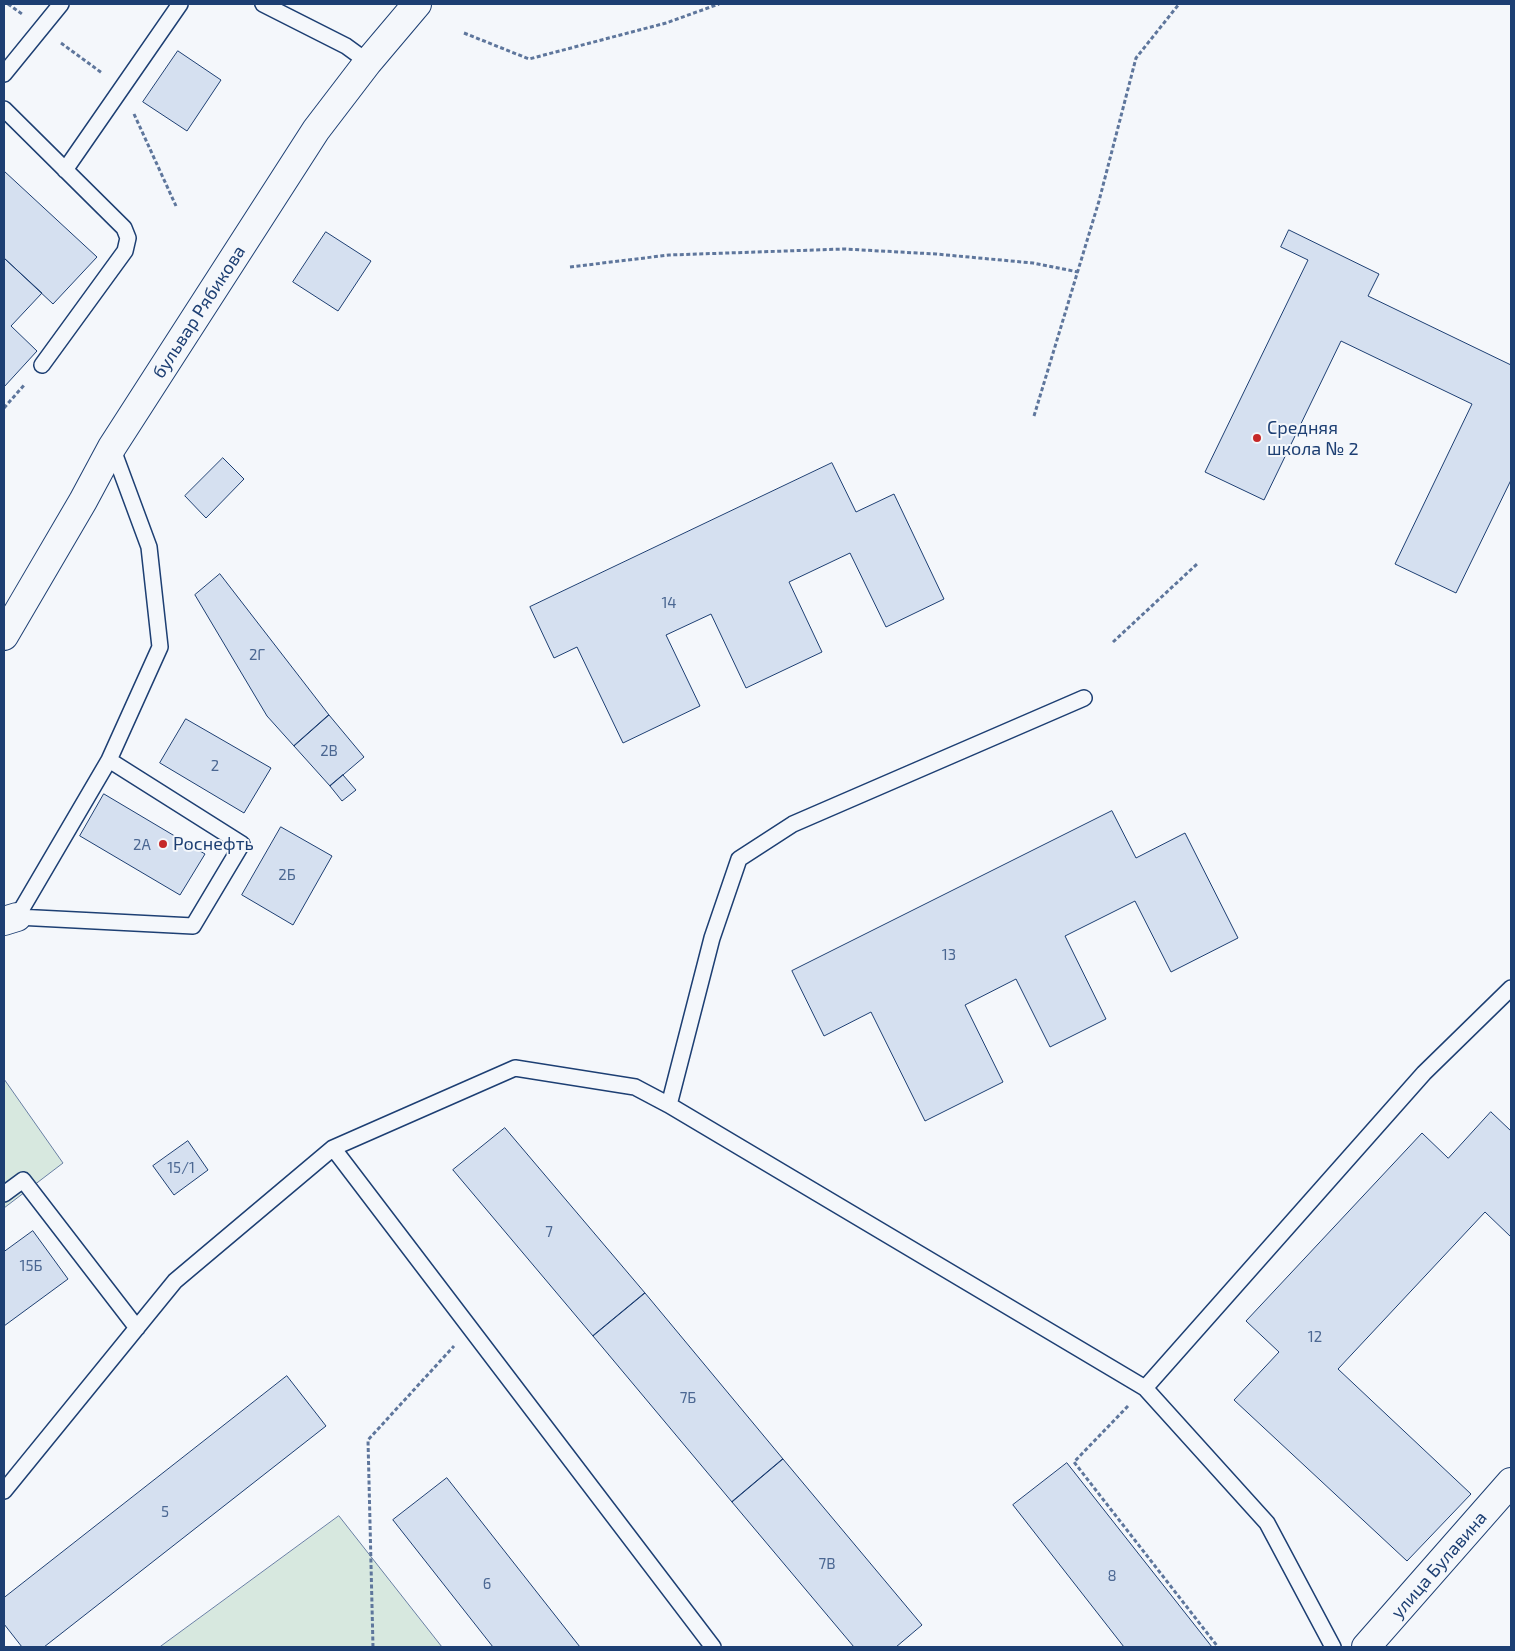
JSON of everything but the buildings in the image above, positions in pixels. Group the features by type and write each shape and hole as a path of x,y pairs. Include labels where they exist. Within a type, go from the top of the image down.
{"main road":[{"name":"бульвар Рябикова","path":"4,636 83,501 112,447 316,130 368,62 417,4"},
{"name":"улица Булавина","path":"1366,1647 1511,1482"}],"lane":[{"path":"4,74 61,4"},
{"path":"65,170 180,4"},
{"path":"263,4 346,46 368,62"},
{"path":"4,109 124,228 128,238 125,251 42,365"},
{"path":"109,760 242,844 193,926 10,919 109,760 160,647 149,547 112,447"},
{"path":"669,1105 712,938 739,859 793,824 1084,698"},
{"path":"1145,1388 1424,1073 1511,988"},
{"path":"4,1491 175,1281 333,1148 515,1068 635,1087 669,1105 1145,1388 1267,1523 1333,1647"},
{"path":"333,1148 713,1647"},
{"path":"4,1194 23,1180 137,1328"}],"path":[{"path":"464,33 529,59 666,23 719,4"},
{"path":"1034,416 1099,201 1136,58 1179,4"},
{"path":"570,267 669,255 844,249 936,254 1033,263 1078,272"},
{"path":"4,408 42,365"},
{"path":"1113,642 1197,564"},
{"path":"373,1647 368,1440 470,1328"},
{"path":"1145,1388 1074,1462 1218,1647"}],"shaded area":[{"path":"4,1079 63,1163 4,1208"},
{"path":"339,1516 442,1647 160,1647"}],"place":[{"name":"Средняя школа № 2","path":"1257,438"},
{"name":"Роснефть","path":"163,844"}]}
